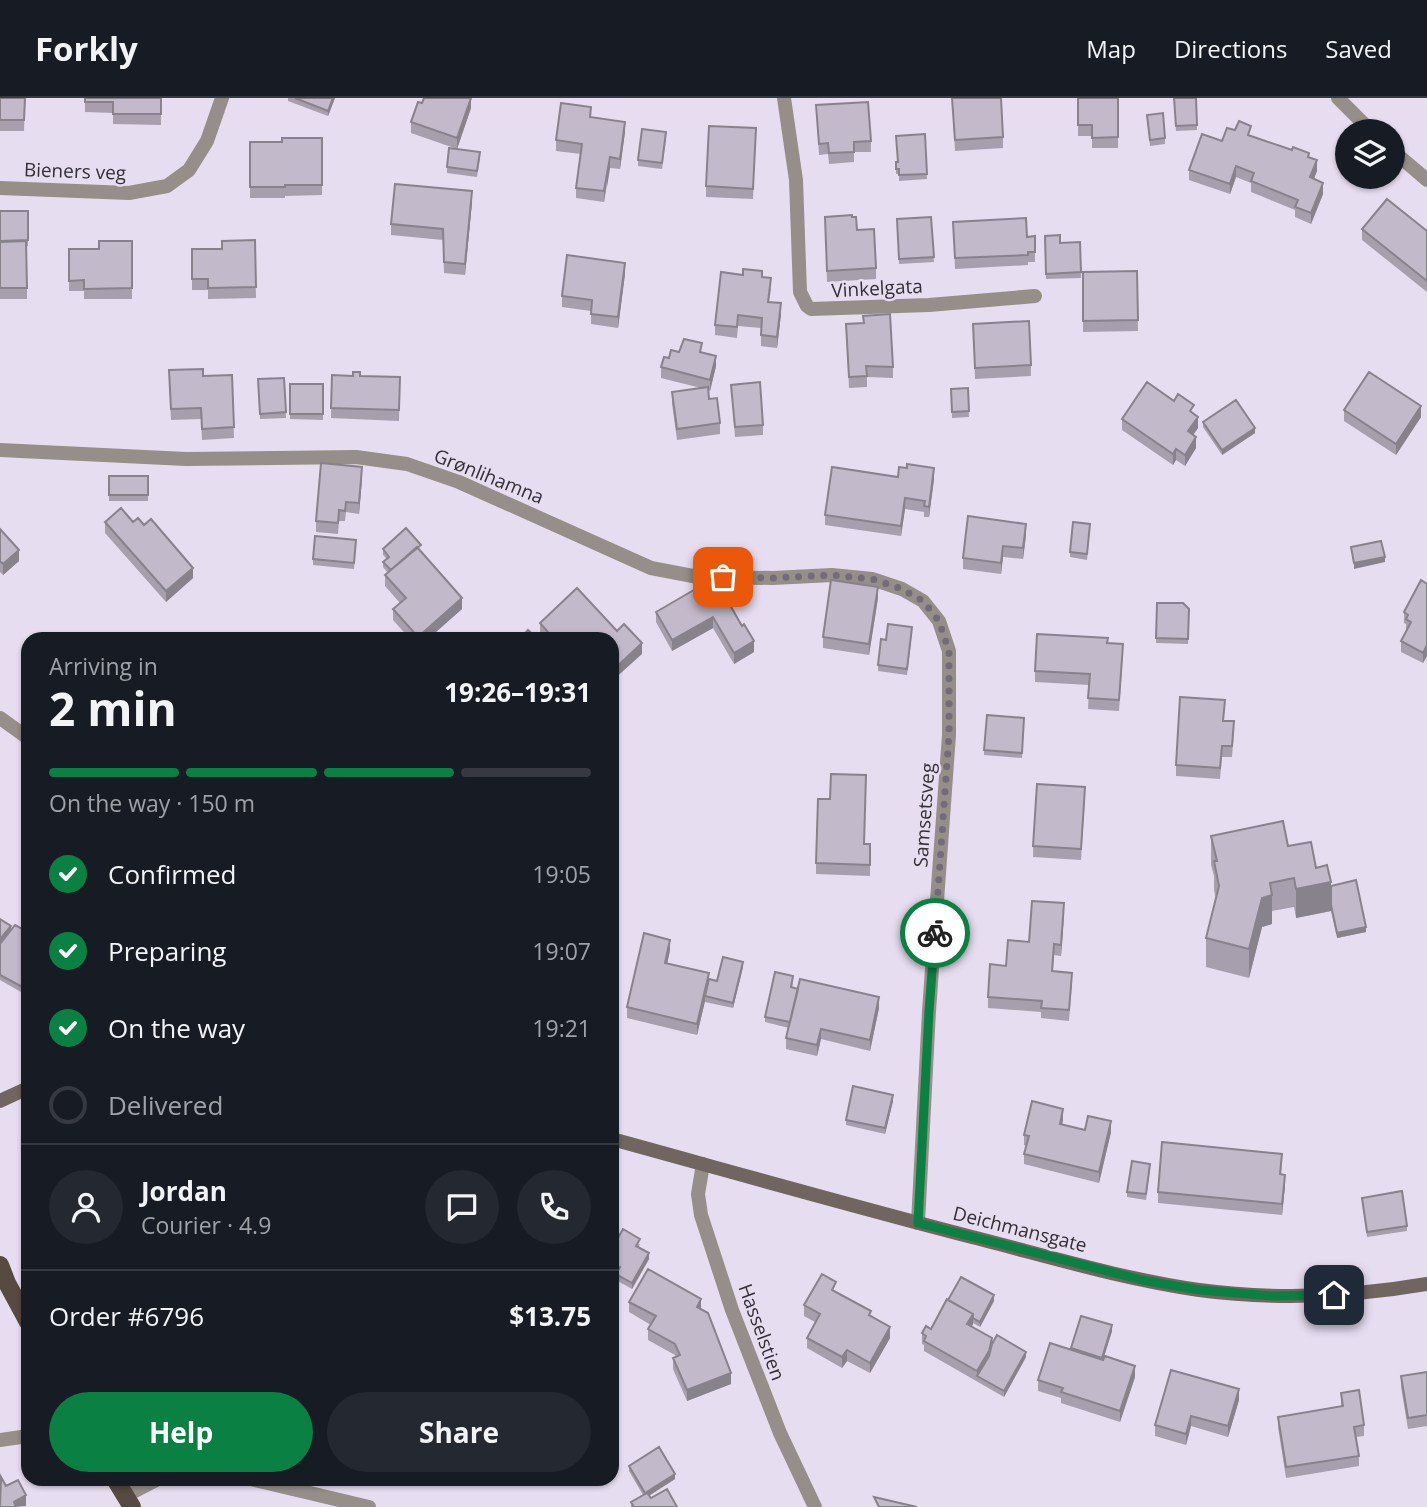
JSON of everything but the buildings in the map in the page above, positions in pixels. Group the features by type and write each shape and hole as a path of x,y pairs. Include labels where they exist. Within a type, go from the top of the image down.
{"main road":[{"path":"0,1265 3,1279 21,1310"}],"street":[{"name":"Bieners veg","path":"0,188 129,193 167,186 189,170 207,141 222,98"},
{"name":"Vinkelgata","path":"784,98 796,180 800,292 807,306 811,309 929,305 1035,296"},
{"path":"1338,98 1359,119"},
{"path":"1405,161 1427,180"},
{"name":"Grønlihamna","path":"0,450 186,459 356,457 407,464 459,482 651,568 698,577 773,578 832,575 872,579 902,589 923,601 939,621"},
{"name":"Samsetsveg","path":"918,1223 929,1011 949,735 949,651 939,621"},
{"path":"0,719 21,733"},
{"path":"0,1101 21,1091"},
{"name":"Deichmansgate","path":"619,1141 918,1223 1142,1280 1200,1290 1272,1296 1334,1295 1427,1284"},
{"name":"Hasselstien","path":"703,1164 698,1195 701,1215 732,1310 780,1433 815,1507"},
{"path":"0,1440 21,1437"},
{"path":"128,1501 148,1486"},
{"path":"280,1486 369,1507"}],"way so far":[{"path":"723,577 832,575 872,579 902,589 923,601 939,621 949,651 949,735 935,933"}],"route":[{"path":"935,933 918,1223 1142,1280 1181,1287 1272,1296 1334,1295"}]}
